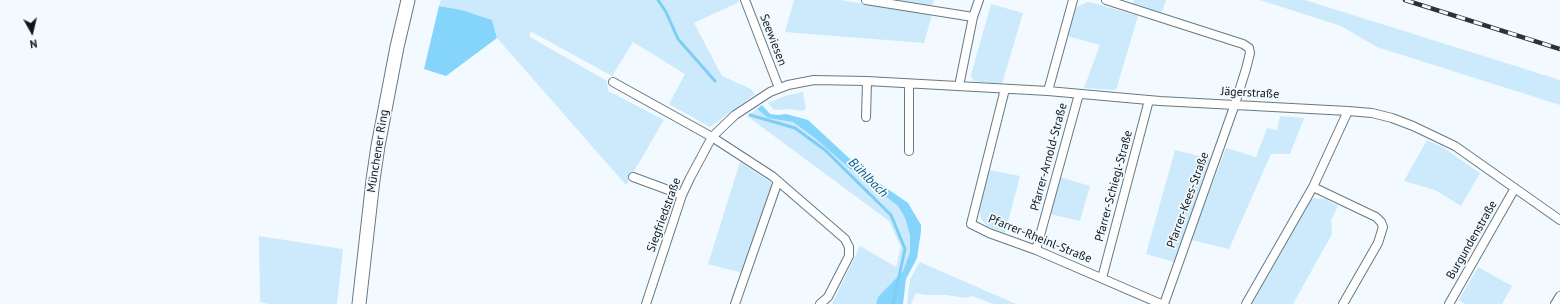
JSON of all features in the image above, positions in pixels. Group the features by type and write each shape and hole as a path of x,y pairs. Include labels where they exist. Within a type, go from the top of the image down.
{"main road":[{"name":"Münchener Ring","path":"359,304 377,153 397,47 408,0"}],"street":[{"name":"Seewiesen","path":"745,0 779,88"},
{"path":"866,0 973,17"},
{"path":"959,86 973,17 979,0"},
{"path":"1048,91 1073,0"},
{"name":"Pfarrer-Kees-Straße","path":"1106,0 1247,46 1250,53 1236,104 1162,304"},
{"name":"Jägerstraße","path":"712,137 734,115 761,97 779,88 804,81 814,80 867,81 1048,91 1149,100 1372,113 1392,118 1413,126 1455,146 1560,220"},
{"path":"866,117 867,81"},
{"path":"613,82 712,137 775,179 839,232 849,247 849,256 828,297 820,304"},
{"path":"908,84 909,151"},
{"name":"Pfarrer-Rheinl-Straße","path":"1005,89 971,224 989,233 1036,250 1162,304"},
{"name":"Pfarrer-Arnold-Straße","path":"1036,250 1079,94"},
{"name":"Pfarrer-Schiegl-Straße","path":"1102,278 1149,100"},
{"path":"1246,304 1313,187 1348,111"},
{"name":"Siegfriedstraße","path":"646,304 682,195 712,137"},
{"path":"633,177 682,195"},
{"path":"735,304 775,179"},
{"path":"1313,187 1376,217 1381,222 1383,227 1378,243 1343,304"},
{"name":"Burgundenstraße","path":"1449,304 1515,188"},
{"path":"1555,304 1560,296"}],"shaded area":[{"path":"441,0 738,0 739,2 694,23 722,76 751,89 755,94 710,127 669,104 685,74 633,42 612,76 530,31 530,37 607,81 608,91 664,120 626,185 497,38 492,20 462,10 439,6"},
{"path":"794,0 840,0 932,15 924,43 785,32"},
{"path":"896,0 934,0 932,6"},
{"path":"1134,0 1166,0 1161,14 1132,5"},
{"path":"1260,0 1305,0 1560,80 1560,105 1377,47 1341,26"},
{"path":"1087,2 1138,16 1116,90 1084,88 1100,45 1067,36 1074,11 1077,7"},
{"path":"991,4 1023,13 1002,84 973,81 971,75"},
{"path":"439,6 462,10 492,20 497,38 446,76 424,69"},
{"path":"803,92 806,109 803,111 789,109 777,110 773,109 768,103 785,96"},
{"path":"762,105 770,114 786,114 808,120 850,159 879,183 908,203 921,225 921,231 917,258 906,279 903,304 876,304 878,297 903,271 910,252 910,236 905,218 898,206 793,122 768,118 757,109"},
{"path":"757,109 768,118 793,122 898,206 905,218 910,237 910,252 903,271 878,297 876,304 832,304 860,246 896,267 901,247 889,221 747,116"},
{"path":"1280,116 1304,118 1290,154 1271,154 1229,249 1191,240 1226,148 1256,157 1267,128 1277,130"},
{"path":"1427,140 1444,148 1480,173 1461,206 1435,190 1404,181"},
{"path":"1175,150 1211,159 1174,262 1146,254"},
{"path":"740,162 770,182 772,185 742,273 708,264"},
{"path":"989,170 1020,176 1005,233 987,226 981,219 979,205"},
{"path":"1060,177 1090,186 1080,221 1050,214"},
{"path":"1313,198 1325,199 1338,206 1331,220 1332,234 1293,304 1251,304 1307,203"},
{"path":"259,236 343,249 337,304 269,304 260,302"},
{"path":"920,262 1016,304 993,304 972,296 966,298 916,293 911,304 907,304 910,279"},
{"path":"1478,267 1512,286 1502,304 1465,304 1459,300"}],"waterway":[{"name":"Bühlbach","path":"658,0 666,12 678,39 715,81"},
{"name":"Bühlbach","path":"750,115 795,128 825,150 891,215 905,249 893,304"}],"railway":[{"path":"1405,0 1560,49"}]}
